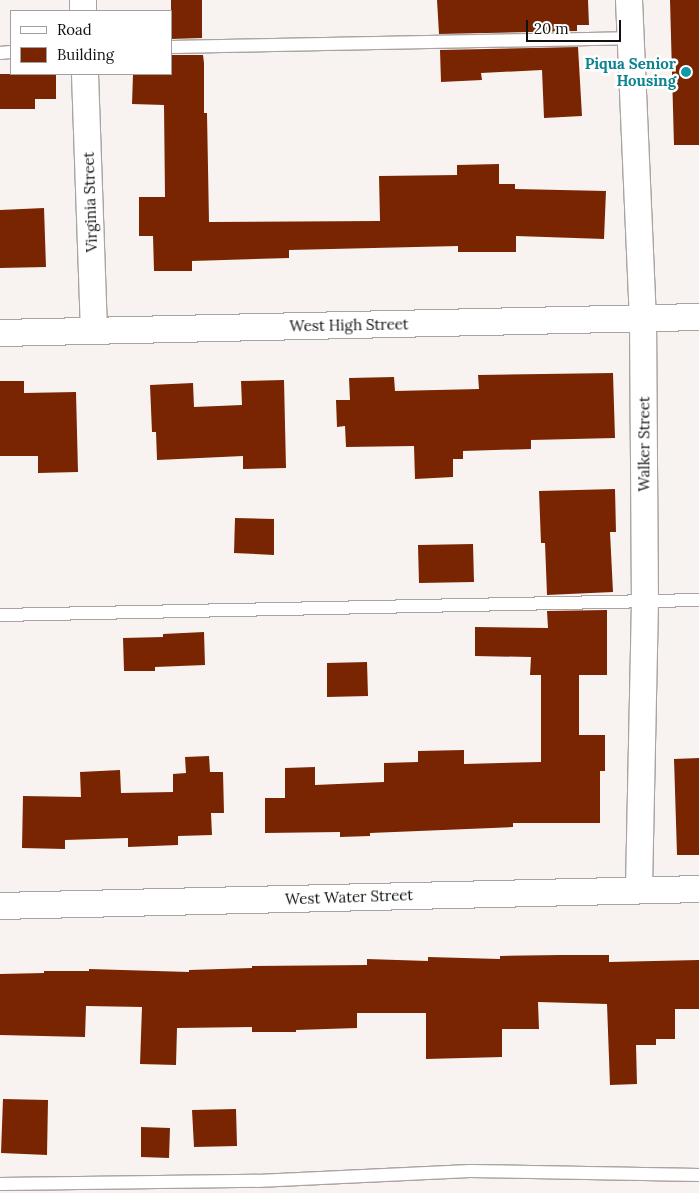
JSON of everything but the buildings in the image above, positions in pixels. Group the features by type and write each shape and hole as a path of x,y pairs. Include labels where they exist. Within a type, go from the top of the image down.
{"street":[{"name":"Walker Street","path":"629,0 643,318 645,601 639,889"},
{"name":"Virginia Street","path":"85,75 94,331"},
{"name":"West High Street","path":"0,333 699,317"},
{"name":"West Water Street","path":"0,906 699,889"}],"lane":[{"path":"172,47 630,38"},
{"path":"0,615 699,600"},
{"path":"0,1184 257,1181 470,1171 699,1175"}],"place":[{"name":"Piqua Senior Housing","path":"686,72"}]}
